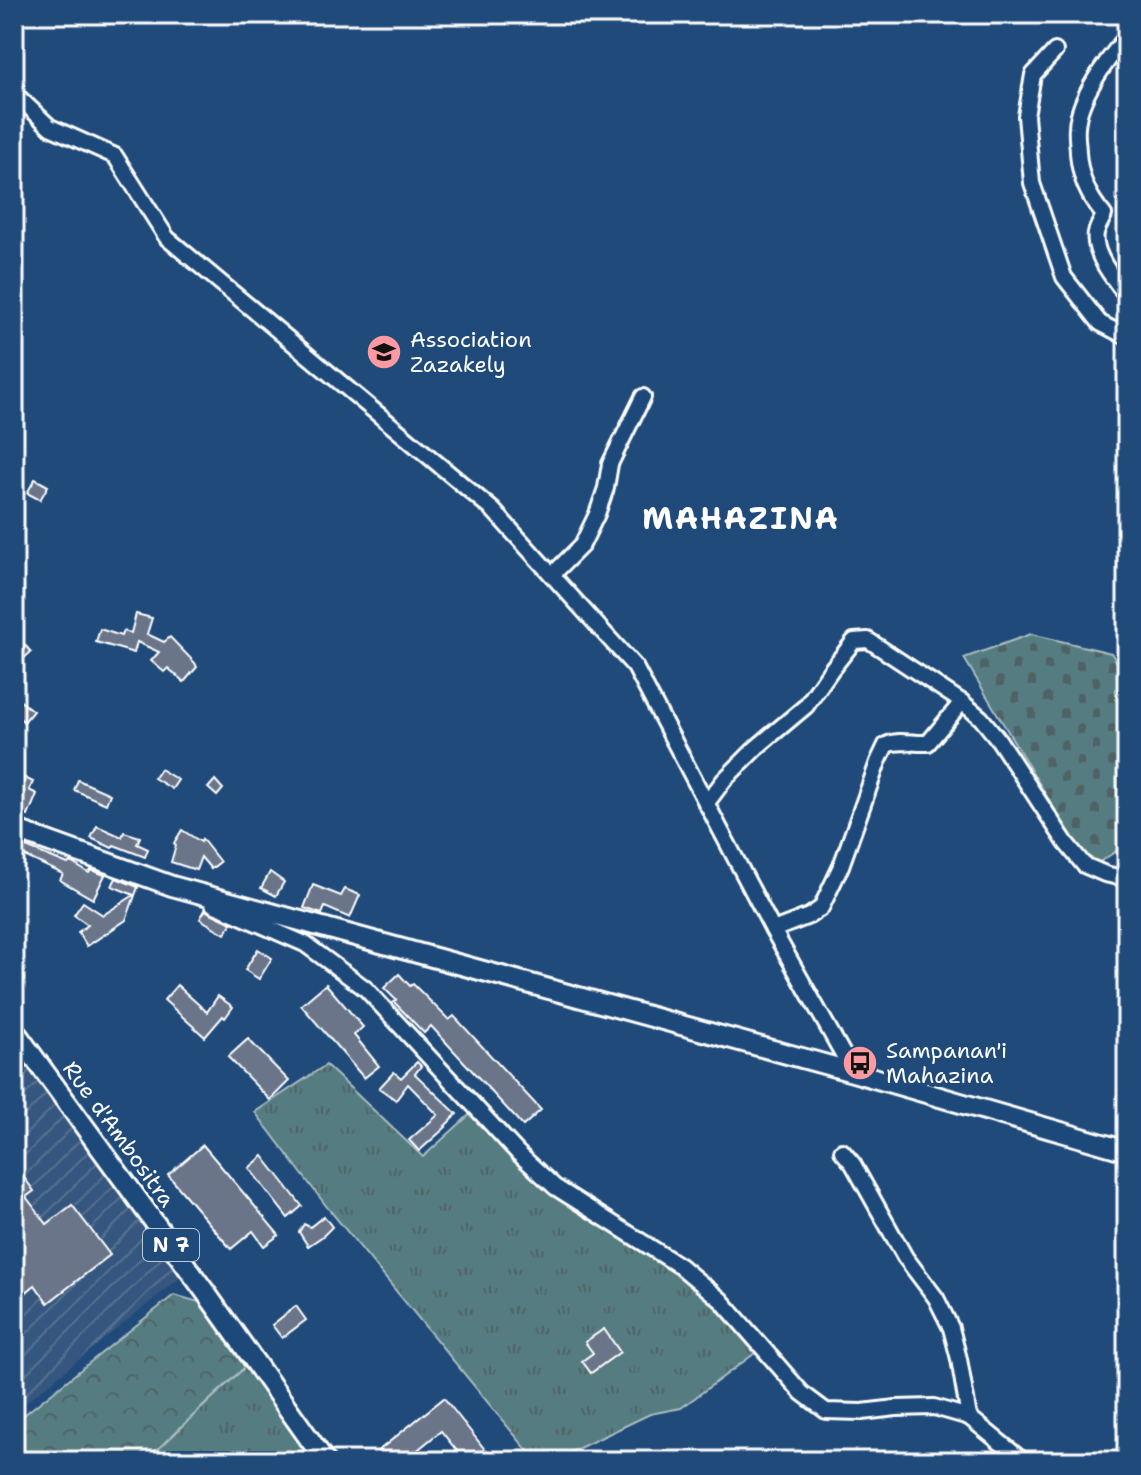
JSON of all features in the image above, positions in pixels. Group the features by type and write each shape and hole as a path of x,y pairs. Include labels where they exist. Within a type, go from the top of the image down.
{"main road":[{"path":"14,829 172,886 853,1072 1127,1151"},
{"name":"Rue d'Ambositra","path":"14,1030 325,1461"}],"street":[{"path":"1127,36 1106,61 1087,92 1077,125 1079,165 1090,197 1104,215 1096,234 1099,254 1127,296"},
{"path":"1055,51 1033,75 1026,116 1032,183 1064,277 1100,323 1127,337"},
{"path":"14,93 50,127 115,156 167,238 493,510 635,667 773,930 853,1072"},
{"path":"552,575 582,545 606,488 610,464 643,397"},
{"path":"706,804 724,780 757,747 806,706 854,641 868,640 981,718 1084,865 1127,879"},
{"path":"773,930 821,908 841,866 886,745 896,741 928,743 962,702"},
{"path":"172,886 305,944 366,989 518,1153 555,1187 680,1266 721,1300 802,1393 826,1411 934,1407 969,1417 1023,1461"},
{"path":"842,1151 853,1164 905,1257 936,1298 951,1328 969,1417"}],"shaded area":[{"path":"14,1043 181,1277 14,1412"}],"green space":[{"path":"1031,634 1111,653 1127,677 1127,844 1095,865 1083,857 964,658"},
{"path":"326,1065 423,1157 476,1109 518,1153 680,1266 762,1348 681,1408 650,1414 552,1461 536,1461 327,1207 255,1112"},
{"path":"174,1295 199,1302 247,1365 145,1461 14,1461 14,1423"},
{"path":"247,1365 315,1461 146,1461"}],"building":[{"path":"35,479 48,486 40,500 27,493"},
{"path":"136,614 152,618 147,634 164,642 170,637 195,663 197,667 184,682 168,668 164,672 151,661 159,652 137,642 134,653 96,642 100,629 121,636 123,631 131,633"},
{"path":"14,633 31,652 22,660 14,652"},
{"path":"19,700 33,711 24,722 14,713 14,706"},
{"path":"160,769 178,780 172,789 154,778"},
{"path":"14,775 33,782 29,790 37,794 28,816 14,811"},
{"path":"78,780 110,794 106,804 74,790"},
{"path":"215,780 223,789 217,796 208,788"},
{"path":"97,826 122,837 124,832 140,837 137,844 148,849 145,857 114,845 112,848 91,838"},
{"path":"182,830 201,842 202,839 220,862 211,869 201,857 196,870 171,862 174,843"},
{"path":"14,842 68,864 70,862 89,873 91,870 105,875 93,899 60,880 63,874 14,851"},
{"path":"270,872 284,882 276,896 261,888"},
{"path":"116,878 138,887 126,920 87,946 78,932 88,925 74,915 83,902 103,915 134,895 112,886"},
{"path":"313,885 341,896 345,889 360,895 350,918 325,907 322,914 304,908"},
{"path":"205,910 232,923 225,934 200,919"},
{"path":"258,949 272,958 259,979 245,970"},
{"path":"399,974 449,1020 454,1016 541,1110 523,1126 431,1026 424,1033 384,988"},
{"path":"326,984 363,1027 354,1035 379,1066 364,1078 301,1005"},
{"path":"177,985 207,1012 218,996 233,1007 205,1037 164,1000"},
{"path":"248,1039 289,1081 270,1100 228,1057"},
{"path":"417,1062 421,1066 415,1074 457,1114 419,1151 409,1140 438,1115 408,1084 396,1100 379,1088 394,1072 401,1078"},
{"path":"203,1145 279,1235 264,1246 253,1231 231,1249 168,1175"},
{"path":"263,1156 302,1206 288,1218 249,1168"},
{"path":"14,1164 34,1191 26,1197 47,1224 72,1205 110,1255 48,1303 35,1285 14,1302"},
{"path":"324,1216 332,1227 308,1246 299,1232 304,1224 310,1227"},
{"path":"296,1306 306,1320 282,1338 272,1325"},
{"path":"604,1329 620,1352 591,1373 582,1361 593,1353 585,1342"},
{"path":"444,1398 494,1461 465,1461 441,1431 404,1461 386,1461 378,1451"}],"place":[{"name":"Association Zazakely","path":"384,352"},
{"name":"Sampanan'i Mahazina","path":"860,1063"}],"district":[{"name":"MAHAZINA","path":"741,518"}]}
